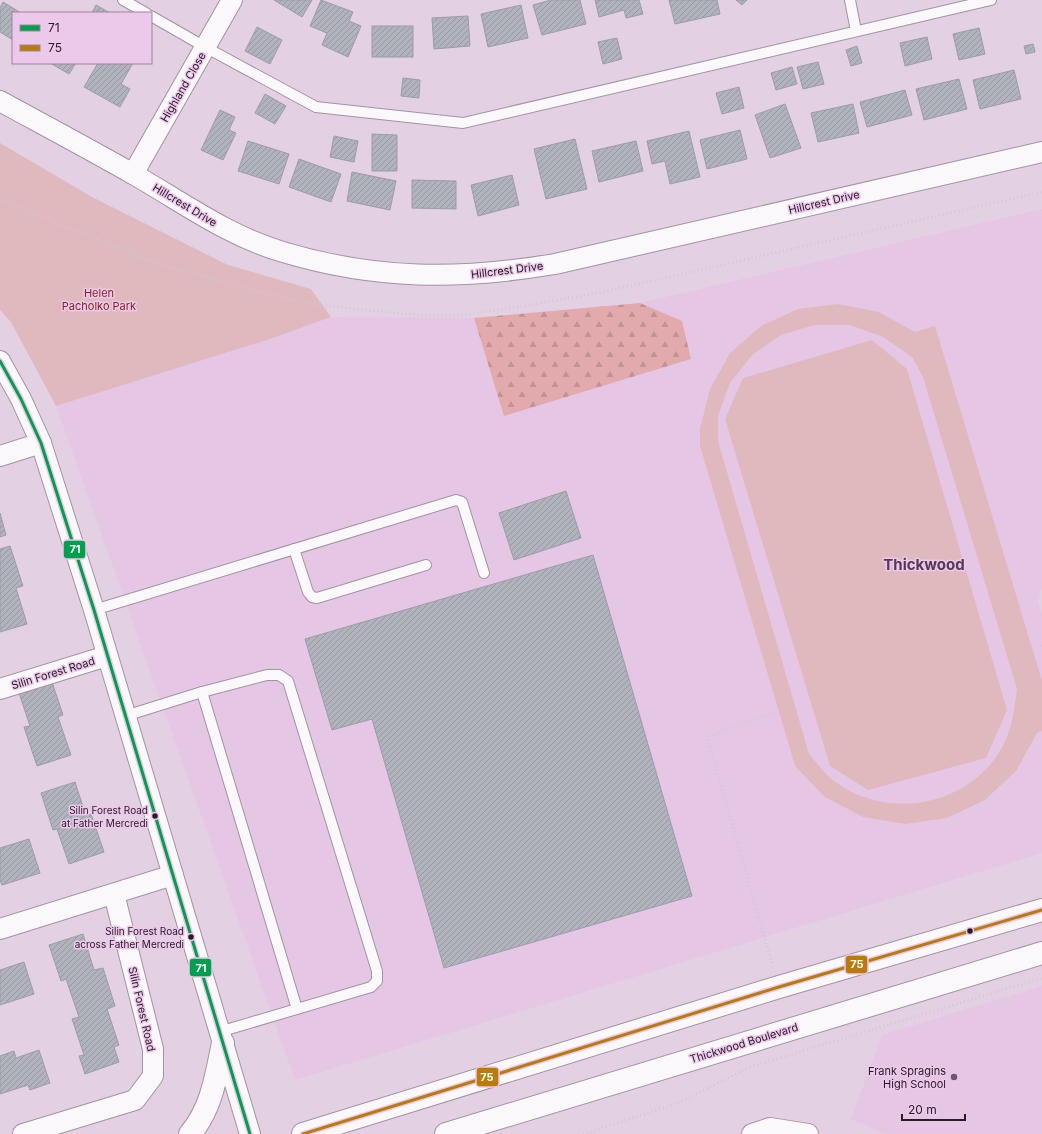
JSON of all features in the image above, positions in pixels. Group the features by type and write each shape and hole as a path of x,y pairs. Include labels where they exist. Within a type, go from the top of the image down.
{"main road":[{"path":"303,1134 779,987 1042,910"},
{"name":"Thickwood Boulevard","path":"446,1134 1042,953"},
{"path":"190,1134 204,1114 211,1097 221,1037"}],"street":[{"name":"Highland Close","path":"133,174 232,0"},
{"name":"Hillcrest Drive","path":"0,101 133,174 219,226 282,252 365,271 419,276 469,275 510,271 555,264 1042,152"},
{"name":"Silin Forest Road","path":"0,361 21,399 41,443 94,610 250,1134"},
{"path":"0,456 41,443"},
{"name":"Silin Forest Road","path":"0,689 107,656"},
{"path":"0,928 173,875"},
{"name":"Silin Forest Road","path":"23,1134 135,1100 153,1076 153,1050 114,894"},
{"path":"752,1134 770,1128 808,1134"}],"lane":[{"path":"123,0 144,12"},
{"path":"850,0 856,31"},
{"path":"152,17 205,48 316,107 464,123 991,0"},
{"path":"94,610 456,500 462,502 484,574"},
{"path":"294,549 308,592 312,597 317,598 426,565"},
{"path":"126,716 202,692 267,675 279,675 288,681 377,971 377,980 371,987 297,1009 221,1037"},
{"path":"202,692 297,1009"}],"path":[{"path":"774,714 707,737 779,987"},
{"path":"583,1134 681,1102 750,1067 1042,978"}],"shaded area":[{"path":"1042,209 1042,588 1038,601 1042,614 1042,853 295,1080 56,406 331,317 474,318 640,303"},
{"name":"Frank Spragins High School","path":"1042,986 1042,1134 886,1134 851,1119 882,1035"}],"green space":[{"name":"Helen Pacholko Park","path":"0,143 92,197 228,265 311,289 331,317 273,338 56,406 11,322 0,310"},
{"path":"640,303 682,321 691,359 504,416 474,318"},
{"path":"838,304 879,312 915,332 935,326 1042,681 1042,731 1037,733 1016,771 985,800 947,818 905,824 863,817 825,797 795,766 700,446 700,429 710,389 730,353 761,326 798,309","holes":["814,325 850,325 883,337 912,357 923,377 1017,689 1013,716 1008,733 996,757 981,774 963,788 942,797 920,802 898,804 875,800 854,793 834,781 824,772 809,754 718,441 718,416 730,383 752,355 781,335"]},
{"path":"872,340 907,369 1007,710 986,758 868,790 830,766 725,419 743,378"}],"building":[{"path":"274,0 312,0 302,17"},
{"path":"321,0 353,12 349,21 361,26 348,57 322,45 327,33 310,26"},
{"path":"551,0 580,0 586,24 542,35 533,5"},
{"path":"595,0 639,0 643,14 626,18 624,10 599,17"},
{"path":"669,0 717,0 720,14 675,24"},
{"path":"736,0 747,0 742,5"},
{"path":"3,2 19,12 12,12 12,39 0,32 0,8"},
{"path":"96,5 108,12 92,12"},
{"path":"521,5 528,38 488,47 481,14"},
{"path":"468,16 470,46 434,49 432,18"},
{"path":"372,26 413,26 413,57 372,57"},
{"path":"257,27 282,40 270,64 245,51"},
{"path":"979,28 985,54 959,60 953,34"},
{"path":"927,37 932,59 905,66 900,43"},
{"path":"617,38 622,59 603,64 598,42"},
{"path":"1033,44 1035,52 1026,54 1024,46"},
{"path":"857,46 862,63 851,66 846,50"},
{"path":"818,62 824,84 803,89 797,67"},
{"path":"52,64 75,64 69,74"},
{"path":"97,64 132,64 121,84 130,89 120,107 84,87"},
{"path":"792,67 797,84 776,90 771,73"},
{"path":"1014,70 1021,99 980,109 973,80"},
{"path":"403,78 420,80 419,98 401,96"},
{"path":"959,79 967,109 924,120 916,89"},
{"path":"739,87 744,108 722,114 716,93"},
{"path":"905,90 912,115 867,127 860,102"},
{"path":"265,94 286,106 275,124 255,113"},
{"path":"785,104 801,148 770,158 755,115"},
{"path":"853,104 859,133 818,142 811,113"},
{"path":"220,110 235,117 229,130 236,133 223,160 201,150"},
{"path":"740,130 747,159 707,169 700,140"},
{"path":"689,131 700,177 670,184 665,161 652,164 647,141"},
{"path":"372,134 397,135 397,171 372,171"},
{"path":"334,136 358,141 354,162 330,157"},
{"path":"575,139 587,189 546,199 534,149"},
{"path":"248,141 289,154 279,184 238,171"},
{"path":"636,141 643,171 599,182 592,151"},
{"path":"299,159 341,174 331,202 289,187"},
{"path":"352,172 396,181 390,210 347,201"},
{"path":"512,175 519,205 478,216 471,185"},
{"path":"412,180 456,181 456,209 412,208"},
{"path":"566,491 581,538 514,560 499,513"},
{"path":"0,513 6,535 0,537"},
{"path":"10,546 23,586 16,588 27,624 0,632 0,549"},
{"path":"593,555 692,896 444,968 372,719 332,730 305,639"},
{"path":"52,682 63,715 58,717 71,755 37,766 24,727 30,726 19,693"},
{"path":"75,782 86,816 91,814 104,852 69,864 57,829 53,830 41,793"},
{"path":"29,839 40,873 2,885 0,880 0,848"},
{"path":"83,934 94,970 103,968 115,1006 107,1009 119,1045 114,1047 119,1062 85,1074 79,1056 84,1055 72,1019 79,1017 66,979 61,981 49,945"},
{"path":"24,962 34,994 0,1005 0,970"},
{"path":"39,1050 50,1083 30,1090 28,1085 0,1094 0,1056 14,1051 16,1058"}],"transit line":[{"name":"71","path":"0,361 21,399 41,443 94,610 250,1134"},
{"name":"75","path":"303,1134 779,987 1042,910"}],"place":[{"name":"Silin Forest Road at Father Mercredi","path":"155,816"},
{"name":"Silin Forest Road across Father Mercredi","path":"191,937"},
{"name":"Frank Spragins High School","path":"954,1077"}],"district":[{"name":"Thickwood","path":"924,565"}]}
